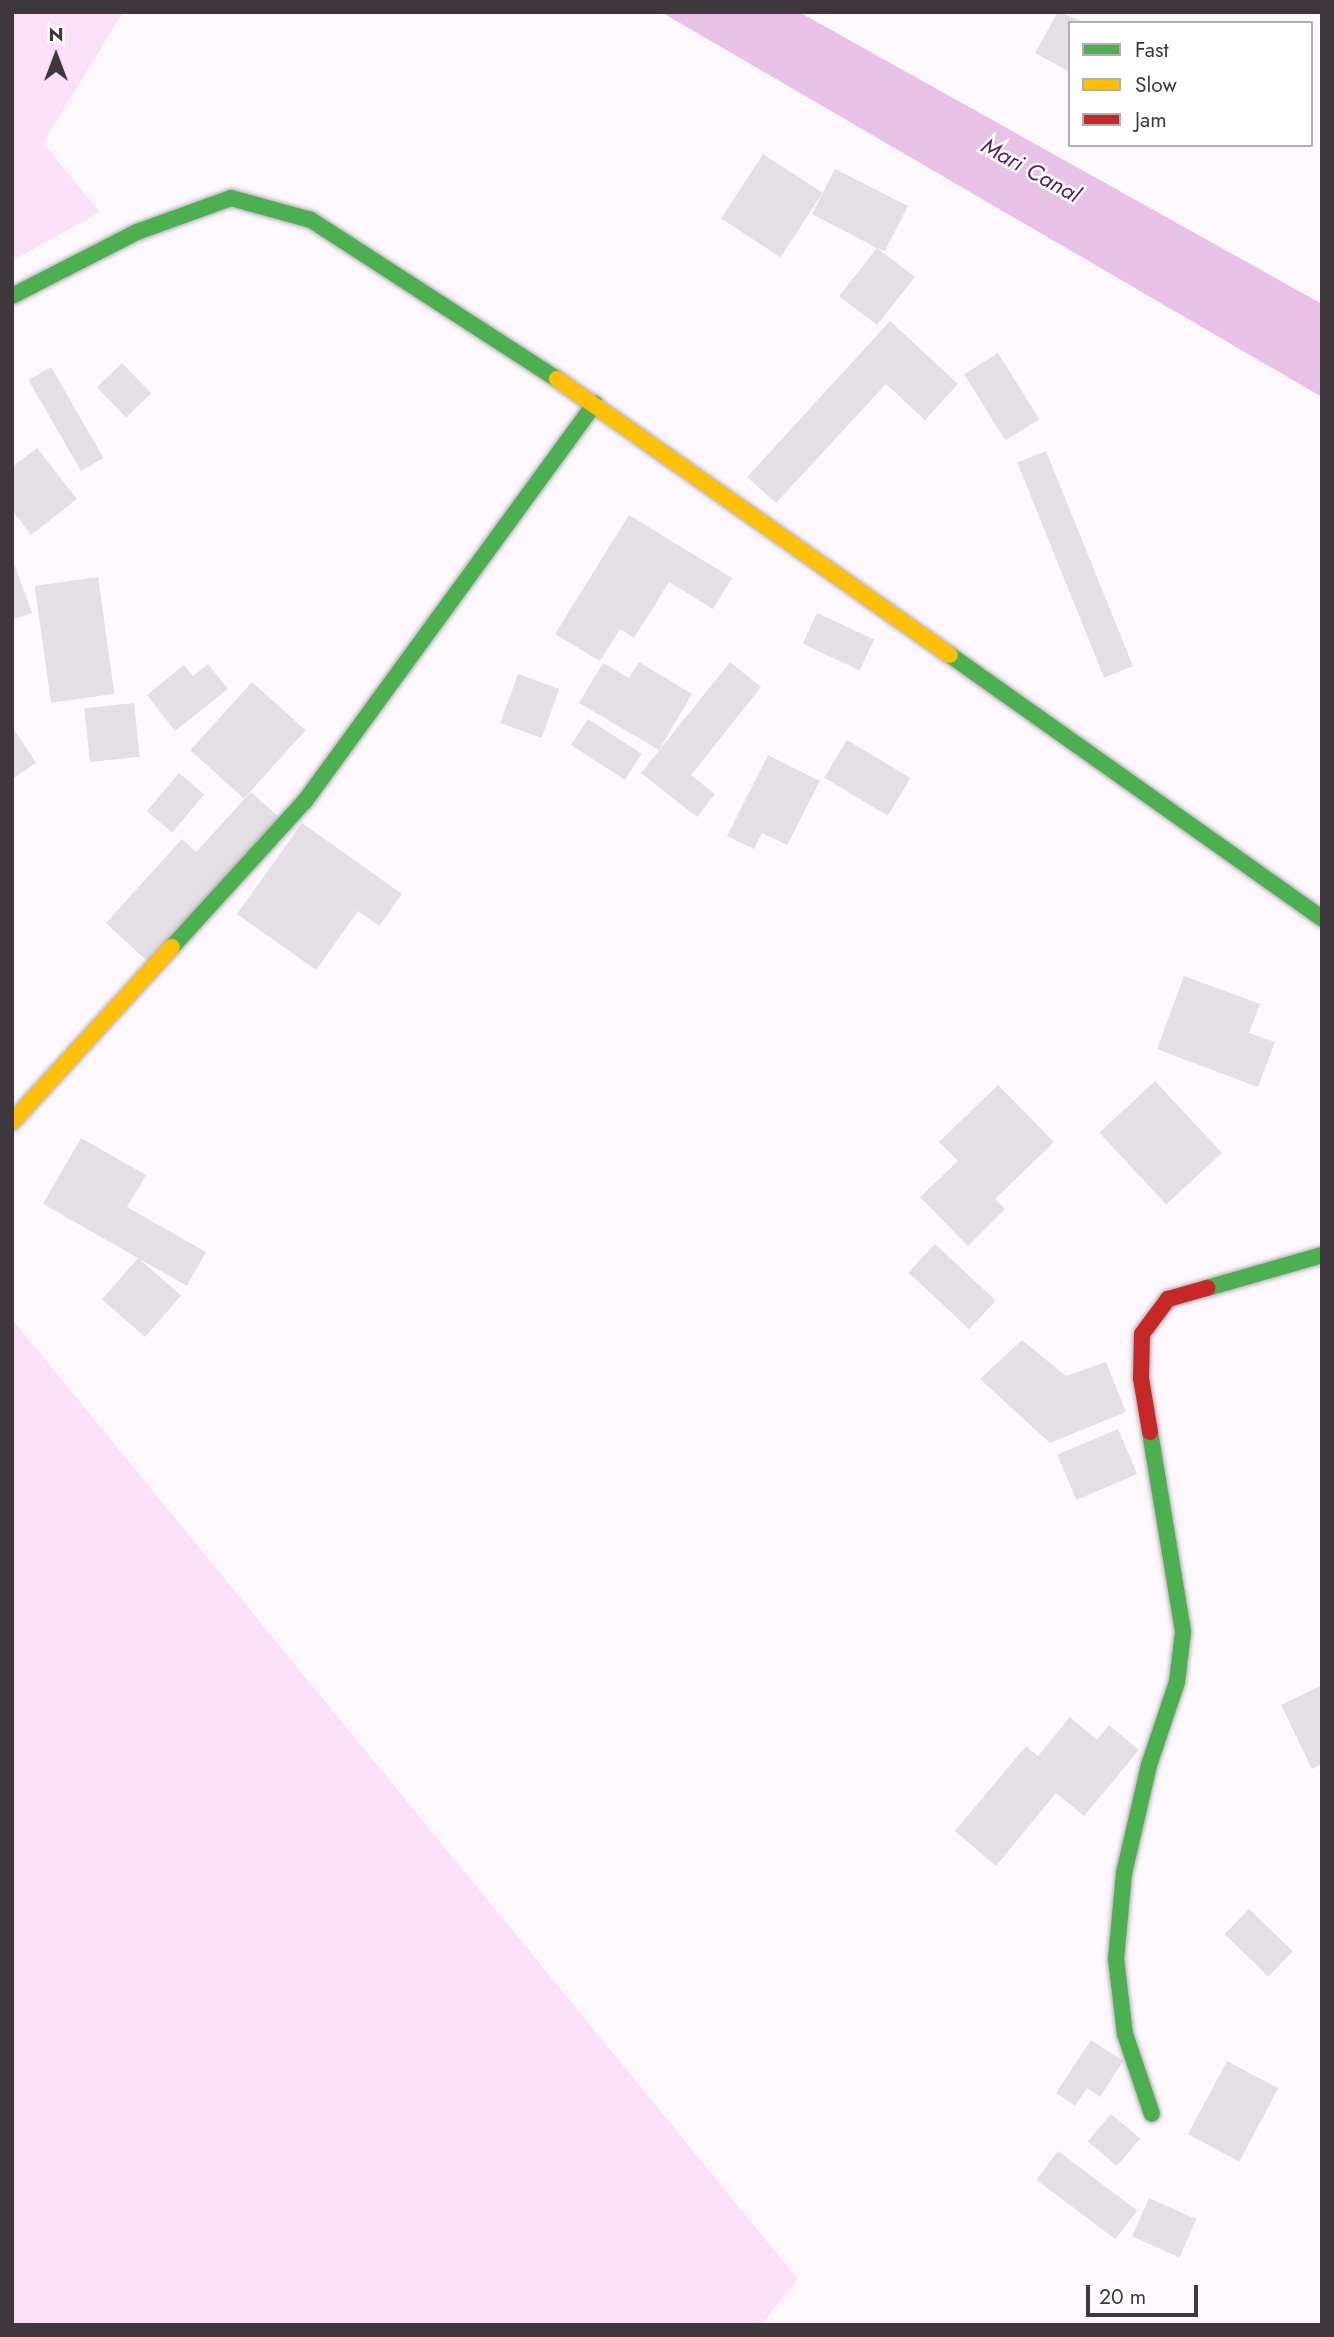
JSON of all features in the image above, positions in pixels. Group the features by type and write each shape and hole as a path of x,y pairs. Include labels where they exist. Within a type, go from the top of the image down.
{"street":[{"path":"12,296 137,232 231,198 311,220 595,404 1322,918"},
{"path":"12,1122 305,801 595,404"},
{"path":"1152,2114 1125,2034 1116,1959 1124,1873 1149,1765 1177,1682 1183,1632 1141,1378 1142,1334 1168,1299 1322,1255"}],"shaded area":[{"path":"12,12 123,12 43,143 100,212 12,261"},
{"path":"12,1319 798,2279 761,2325 12,2325"}],"water":[{"name":"Mari Canal","path":"661,12 799,12 1322,304 1322,397"}],"building":[{"path":"1058,12 1082,21 1068,21 1068,71 1035,53"},
{"path":"763,154 823,193 781,257 721,219"},
{"path":"835,169 908,206 885,251 812,214"},
{"path":"877,248 915,277 877,325 839,296"},
{"path":"890,321 958,384 925,420 886,384 776,503 747,477"},
{"path":"998,353 1039,419 1005,440 964,374"},
{"path":"122,363 151,393 126,418 97,387"},
{"path":"51,367 104,458 81,471 28,380"},
{"path":"37,448 77,499 31,535 12,510 12,467"},
{"path":"1046,451 1133,666 1104,678 1017,463"},
{"path":"629,515 732,578 713,609 669,582 634,638 620,629 600,661 555,634"},
{"path":"12,558 32,613 12,620"},
{"path":"98,577 114,694 51,703 35,586"},
{"path":"817,613 874,640 860,670 803,644"},
{"path":"639,662 692,694 659,750 579,703 603,663 629,678"},
{"path":"730,662 761,687 691,775 715,794 697,817 641,773"},
{"path":"208,664 228,689 175,731 147,695 184,665 193,676"},
{"path":"518,674 559,689 542,738 500,723"},
{"path":"252,682 306,730 244,799 190,750"},
{"path":"134,703 140,757 90,762 84,708"},
{"path":"588,719 642,754 625,780 571,745"},
{"path":"15,731 36,763 12,779 12,733"},
{"path":"847,740 910,778 888,816 824,778"},
{"path":"768,755 820,781 787,845 762,833 754,849 727,836"},
{"path":"179,773 204,794 172,833 147,811"},
{"path":"251,792 279,817 148,962 106,923 182,839 196,852"},
{"path":"302,823 402,894 379,926 358,911 316,970 237,914"},
{"path":"1184,976 1260,1004 1249,1033 1275,1042 1258,1087 1157,1049"},
{"path":"1155,1081 1222,1153 1166,1205 1099,1133"},
{"path":"998,1085 1054,1142 995,1199 1005,1209 968,1246 920,1197 958,1161 939,1142"},
{"path":"81,1138 146,1175 127,1207 206,1252 187,1286 43,1204"},
{"path":"935,1244 996,1301 969,1329 908,1273"},
{"path":"138,1258 181,1295 145,1337 102,1300"},
{"path":"1022,1340 1066,1376 1106,1362 1126,1412 1050,1443 980,1379"},
{"path":"1118,1429 1137,1474 1076,1500 1057,1455"},
{"path":"1322,1685 1322,1764 1312,1769 1281,1705"},
{"path":"1070,1717 1097,1740 1109,1725 1139,1750 1084,1816 1056,1793 996,1866 955,1831 1026,1746 1038,1756"},
{"path":"1249,1909 1293,1951 1269,1977 1225,1934"},
{"path":"1091,2040 1123,2061 1100,2097 1087,2088 1075,2106 1056,2093"},
{"path":"1227,2061 1278,2088 1239,2162 1188,2134"},
{"path":"1111,2114 1140,2138 1117,2166 1088,2142"},
{"path":"1058,2151 1137,2211 1115,2239 1036,2180"},
{"path":"1149,2198 1197,2219 1179,2258 1132,2236"}],"traffic: fast":[{"path":"12,296 137,232 231,198 311,220 557,379"},
{"path":"172,947 305,801 595,404"},
{"path":"950,655 1322,918"},
{"path":"1207,1288 1322,1255"},
{"path":"1150,1432 1183,1632 1177,1682 1149,1765 1124,1873 1116,1959 1125,2034 1152,2114"}],"traffic: slow":[{"path":"557,379 950,655"},
{"path":"12,1122 172,947"}],"traffic: jam":[{"path":"1150,1432 1141,1378 1142,1334 1168,1299 1207,1288"}]}
